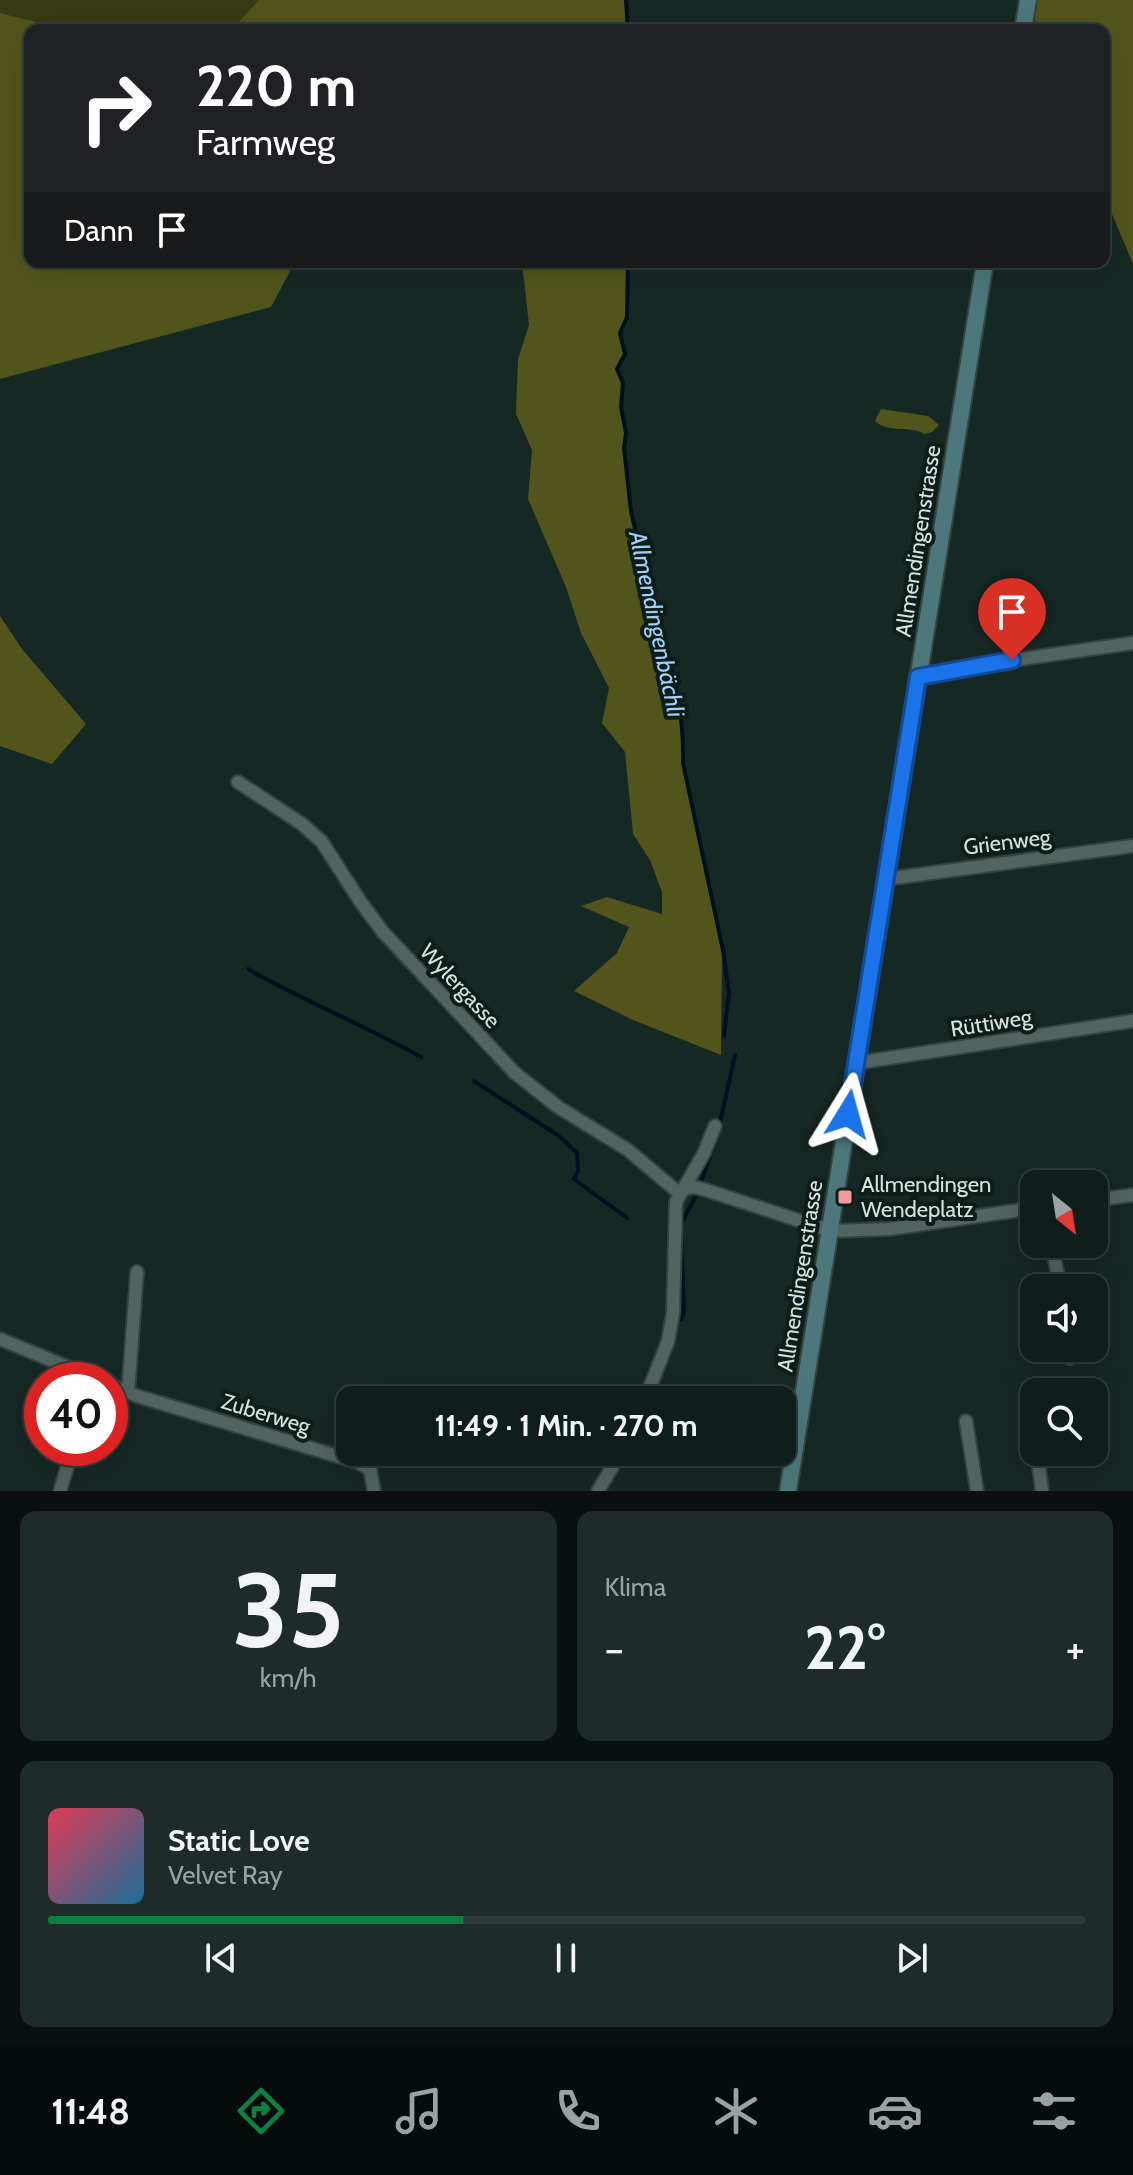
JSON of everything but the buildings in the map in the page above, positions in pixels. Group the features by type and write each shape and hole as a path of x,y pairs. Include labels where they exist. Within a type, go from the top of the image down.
{"street":[{"path":"1024,24 1028,0"},
{"name":"Allmendingenstrasse","path":"788,1491 984,268"},
{"path":"918,677 951,669 1133,643"},
{"name":"Wylergasse","path":"238,782 302,824 322,842 383,932 515,1073 558,1107 628,1150 681,1191"},
{"name":"Grienweg","path":"886,879 1133,846"},
{"name":"Rüttiweg","path":"856,1063 1133,1021"},
{"path":"650,1386 668,1341 673,1313 675,1210 681,1191 704,1153 715,1126"},
{"path":"681,1191 694,1187 706,1190 831,1231 889,1229 1020,1210"},
{"path":"1108,1198 1133,1195"},
{"path":"128,1393 137,1272"},
{"path":"0,1339 55,1362"},
{"name":"Zuberweg","path":"128,1393 366,1465 373,1475 374,1491"},
{"path":"966,1421 977,1491"},
{"path":"60,1491 68,1466"},
{"path":"598,1491 613,1466"},
{"path":"1039,1466 1042,1491"}],"green space":[{"path":"0,0 259,0 237,24 44,24 0,13"},
{"path":"259,0 626,0 628,24 237,24"},
{"path":"1031,0 1133,0 1133,264 1110,209 1110,24 1037,24"},
{"path":"0,13 44,24 24,24 24,268 292,268 271,307 0,379"},
{"path":"523,268 628,268 627,317 620,333 625,354 617,369 623,383 621,407 626,433 624,448 631,511 651,599 657,610 654,621 668,655 677,690 683,763 722,954 721,1055 633,1020 574,991 617,953 629,927 581,906 607,897 662,914 662,892 650,860 633,834 625,752 602,723 609,688 581,633 566,587 528,499 532,450 516,414 518,359 529,325"},
{"path":"881,409 928,416 939,425 925,434 887,427 875,421"},
{"path":"0,616 22,649 86,724 52,764 0,746"}],"waterway":[{"name":"Allmendingenbächli","path":"626,0 628,24"},
{"name":"Allmendingenbächli","path":"628,268 627,317 620,333 625,354 617,369 623,383 621,407 626,433 624,448 631,511 651,599 657,610 654,621 668,655 677,690 683,763 723,950 729,993 724,1036"},
{"path":"248,969 421,1057"},
{"name":"Allmendingenbächli","path":"719,1127 735,1055"},
{"path":"474,1081 559,1136 577,1153 578,1171 574,1179 627,1218"},
{"name":"Allmendingenbächli","path":"701,1182 717,1136"},
{"path":"680,1226 695,1197"},
{"path":"681,1235 684,1312 681,1320"}],"place":[{"name":"Allmendingen Wendeplatz","path":"845,1197"}],"route":[{"path":"848,1114 918,677 1012,660"}]}
